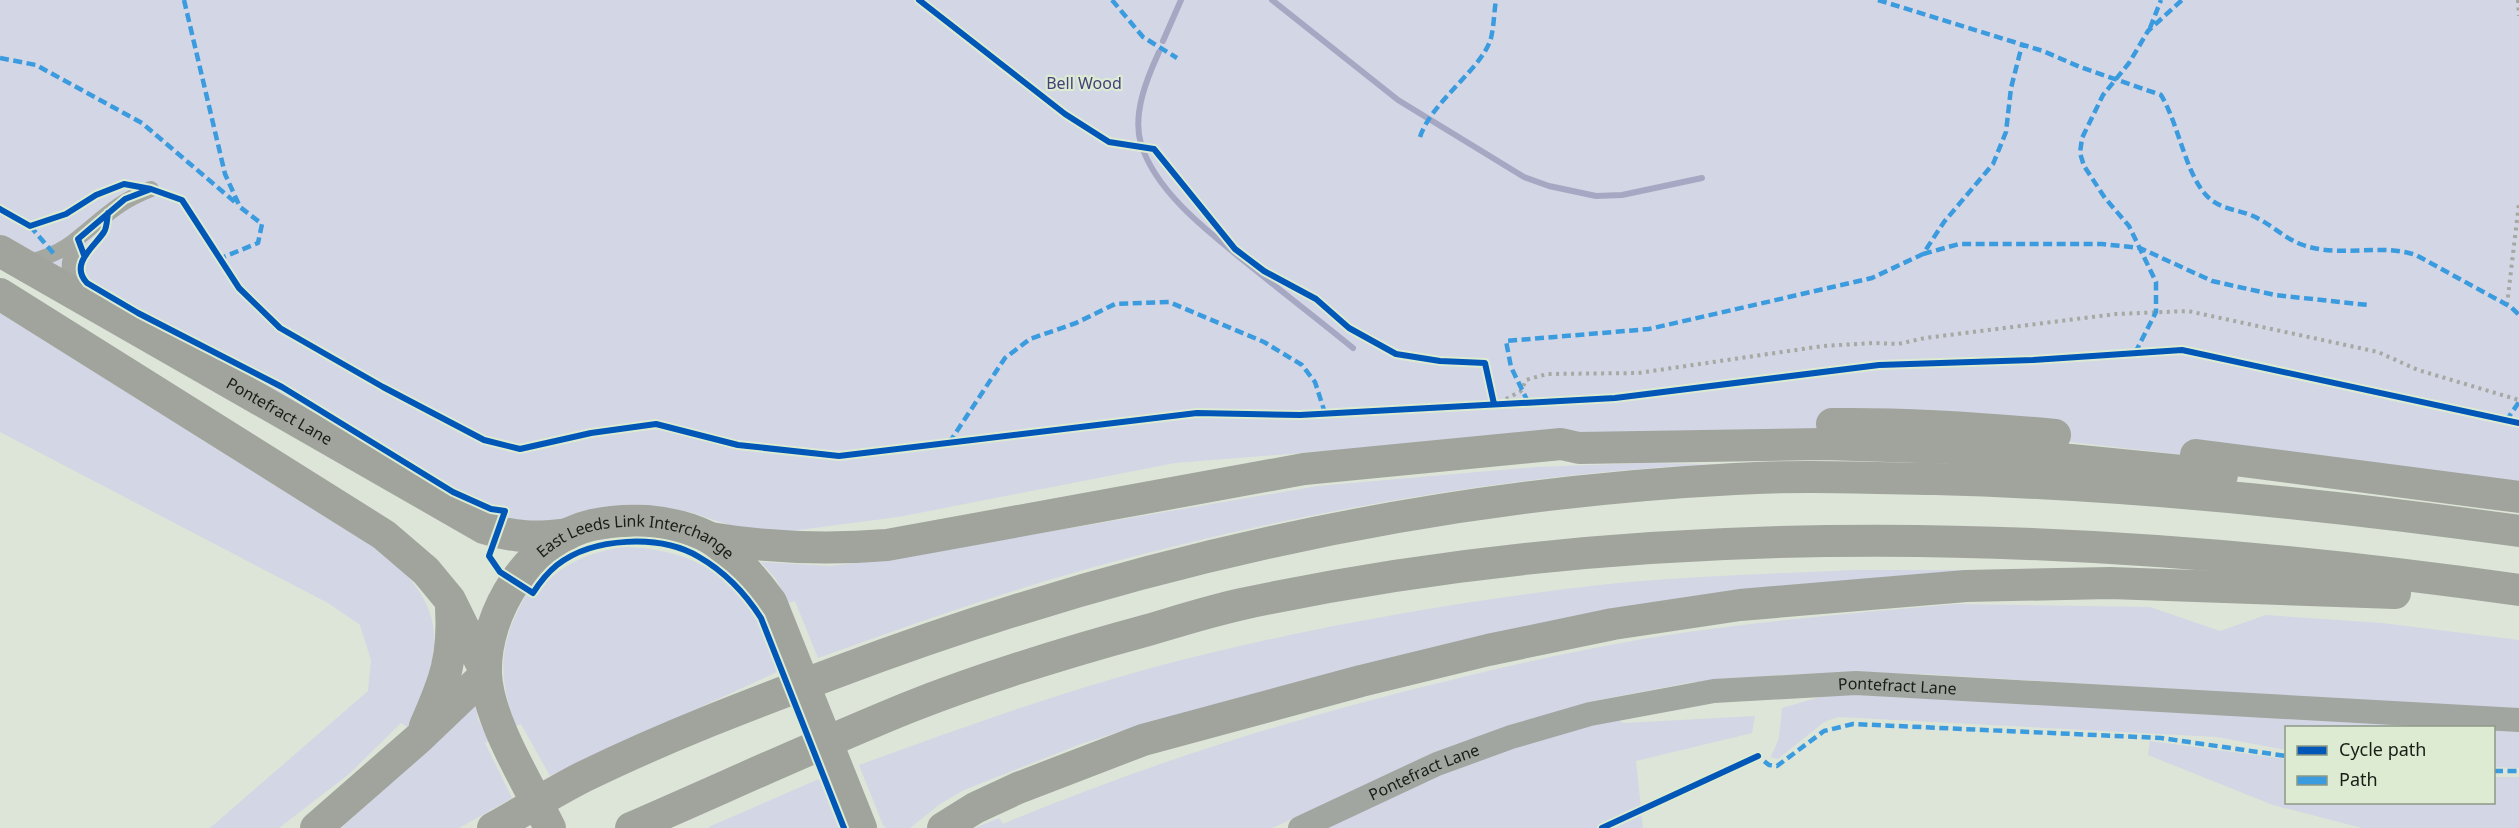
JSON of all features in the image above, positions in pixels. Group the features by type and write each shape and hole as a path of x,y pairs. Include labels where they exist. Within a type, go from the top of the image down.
{"highway":[{"name":"Pontefract Lane","path":"12,258 484,528 507,536 531,538 569,533"},
{"path":"0,294 384,535 426,571 450,600 486,674 419,738 316,828"},
{"path":"1561,444 1587,431 1762,424 1886,423 1987,428 2083,438 2265,465 2519,497"},
{"path":"710,538 794,549 833,550 887,545 1304,469 1561,444 1579,448 1824,444 1940,447 2093,460 2457,505 2519,526"},
{"path":"494,828 580,778 698,725 889,652 1061,594 1270,540 1451,506 1594,489 1741,478 1899,478 2035,482 2184,492 2519,531"},
{"name":"East Leeds Link Interchange","path":"550,828 494,714 486,674 491,634 508,593 543,551 569,533 591,525 627,520 663,522 690,529 710,538 758,584 775,610 861,828"},
{"path":"631,828 910,707 1063,653 1240,604 1525,558 1768,543 1899,539 2103,547 2233,557 2516,589"},
{"path":"943,828 975,808 1018,788 1143,740 1350,684 1488,650 1613,624 1740,605 1966,586 2110,583 2414,594 2516,589"},
{"path":"419,738 437,698 452,653 450,600"}],"street":[{"path":"12,258 54,254 78,239 125,199 151,189"},
{"path":"68,292 70,262 78,239"},
{"name":"Pontefract Lane","path":"1300,828 1437,764 1511,737 1590,714 1714,691 1856,682 2519,720"}],"lane":[{"path":"151,189 182,200 239,288 280,328 383,387 484,440 519,449 591,433 656,424 738,446 839,456 1197,413 1300,415 1494,404 1489,381"}],"path":[{"path":"2518,0 2519,16"},
{"path":"2507,305 2519,203"},
{"path":"1494,404 1521,391 1526,381 1547,374 1638,372 1823,346 1898,344 1925,338 2116,314 2188,311 2378,352 2418,370 2519,400"},
{"path":"1494,404 1517,403"}],"green space":[{"name":"Bell Wood","path":"0,0 2519,0 2519,497 2018,436 1478,439 1175,463 898,517 799,530 799,539 747,531 690,512 659,507 541,525 465,511 91,284 0,237"},
{"path":"0,313 388,556 409,578 423,598 431,618 434,637 433,657 409,728 401,723 349,774 279,828 210,828 368,691 371,660 360,625 328,603 0,432"},
{"path":"1643,463 1710,464 1554,477 1477,487 1322,513 1246,529 1059,577 955,610 818,658 795,601 788,603 776,579 761,562 830,566 882,560 1318,486 1536,467"},
{"path":"626,547 665,552 683,557 716,573 743,599 759,622 777,672 550,776 521,724 515,726 509,707 504,659 510,629 526,595 532,598 562,569 585,557"},
{"path":"1855,570 2028,570 1858,586 1131,728 1081,744 964,790 940,804 910,828 886,828 883,825 859,765 989,718 1121,676 1210,653 1355,622 1453,605 1599,585 1695,577"},
{"path":"1956,604 2150,607 2220,631 2266,615 2382,623 2519,640 2519,710 1923,674 1850,672 1764,676 1687,683 1588,702 1435,755 1272,828 975,828 999,818 1003,824 1110,782 1273,728 1499,668 1681,633 1784,620"},
{"path":"1844,694 2454,726 2285,726 2285,750 2217,737 1838,717 1824,722 1778,759 1771,757 1779,738 1782,708 1820,697"},
{"path":"476,705 478,719 489,741 485,743 512,798 459,828 341,828"},
{"path":"1755,716 1752,733 1636,761 1643,828 1319,828 1440,771 1551,734 1616,719 1624,723"},
{"path":"2495,729 2519,730 2519,768 2495,767"},
{"path":"2150,741 2285,759 2285,804 2495,804 2495,777 2519,777 2519,828 2362,828 2273,805 2148,755"},
{"path":"819,779 839,828 708,828 711,826"}],"waterway":[{"path":"1163,41 1181,0"},
{"path":"1272,0 1398,100 1524,177 1549,186 1596,196 1622,195 1702,178"},
{"path":"1159,52 1142,96 1138,121 1141,144 1160,180 1173,197 1205,228 1353,348"}],"marked path":[{"path":"184,0 225,174 240,207 262,224 258,243 221,258"},
{"path":"1112,0 1143,37 1177,58"},
{"path":"1420,137 1435,111 1486,49 1491,38 1496,0"},
{"path":"1878,0 2043,51 2080,67 2161,95 2193,174 2206,195 2218,204 2252,216 2291,240 2317,249 2388,250 2416,255 2511,307 2519,315"},
{"path":"2150,28 2161,0"},
{"path":"2135,353 2156,312 2156,282 2129,226 2105,198 2084,166 2080,153 2082,138 2103,95 2129,63 2148,31 2182,0"},
{"path":"1528,402 1511,367 1506,341 1649,329 1872,278 1923,254 1944,222 1993,164 2006,132 2011,88 2022,45"},
{"path":"0,58 36,65 142,123 236,203"},
{"path":"30,226 54,254"},
{"path":"1923,254 1959,244 2102,244 2140,248 2212,281 2275,295 2368,305"},
{"path":"949,443 1005,358 1030,339 1076,323 1115,304 1169,302 1264,342 1302,365 1315,382 1325,413"},
{"path":"2506,421 2519,402"},
{"path":"1753,758 1758,756 1769,765 1777,766 1824,731 1853,724 2161,738 2285,756"},
{"path":"2495,771 2519,771"}],"cycle path":[{"path":"919,0 1065,114 1109,142 1154,149 1235,249 1264,271 1316,299 1349,328 1396,354 1440,361 1485,363 1494,404"},
{"path":"0,209 30,226 66,214 96,195 124,184 151,189 182,200 239,288 280,328 383,387 484,440 520,449 591,433 656,424 738,445 839,456 1197,413 1300,415 1615,398 1879,365 2033,360 2182,350 2519,423"},
{"path":"84,255 78,239 125,199 151,189"},
{"path":"108,213 105,230 82,262 82,276 87,283 138,313 282,387 453,492 491,509 505,511 489,556 500,572 533,593 550,571 572,556 607,544 627,542 646,542 683,550 699,557 726,576 761,618 844,828"},
{"path":"1602,828 1758,756"}]}
